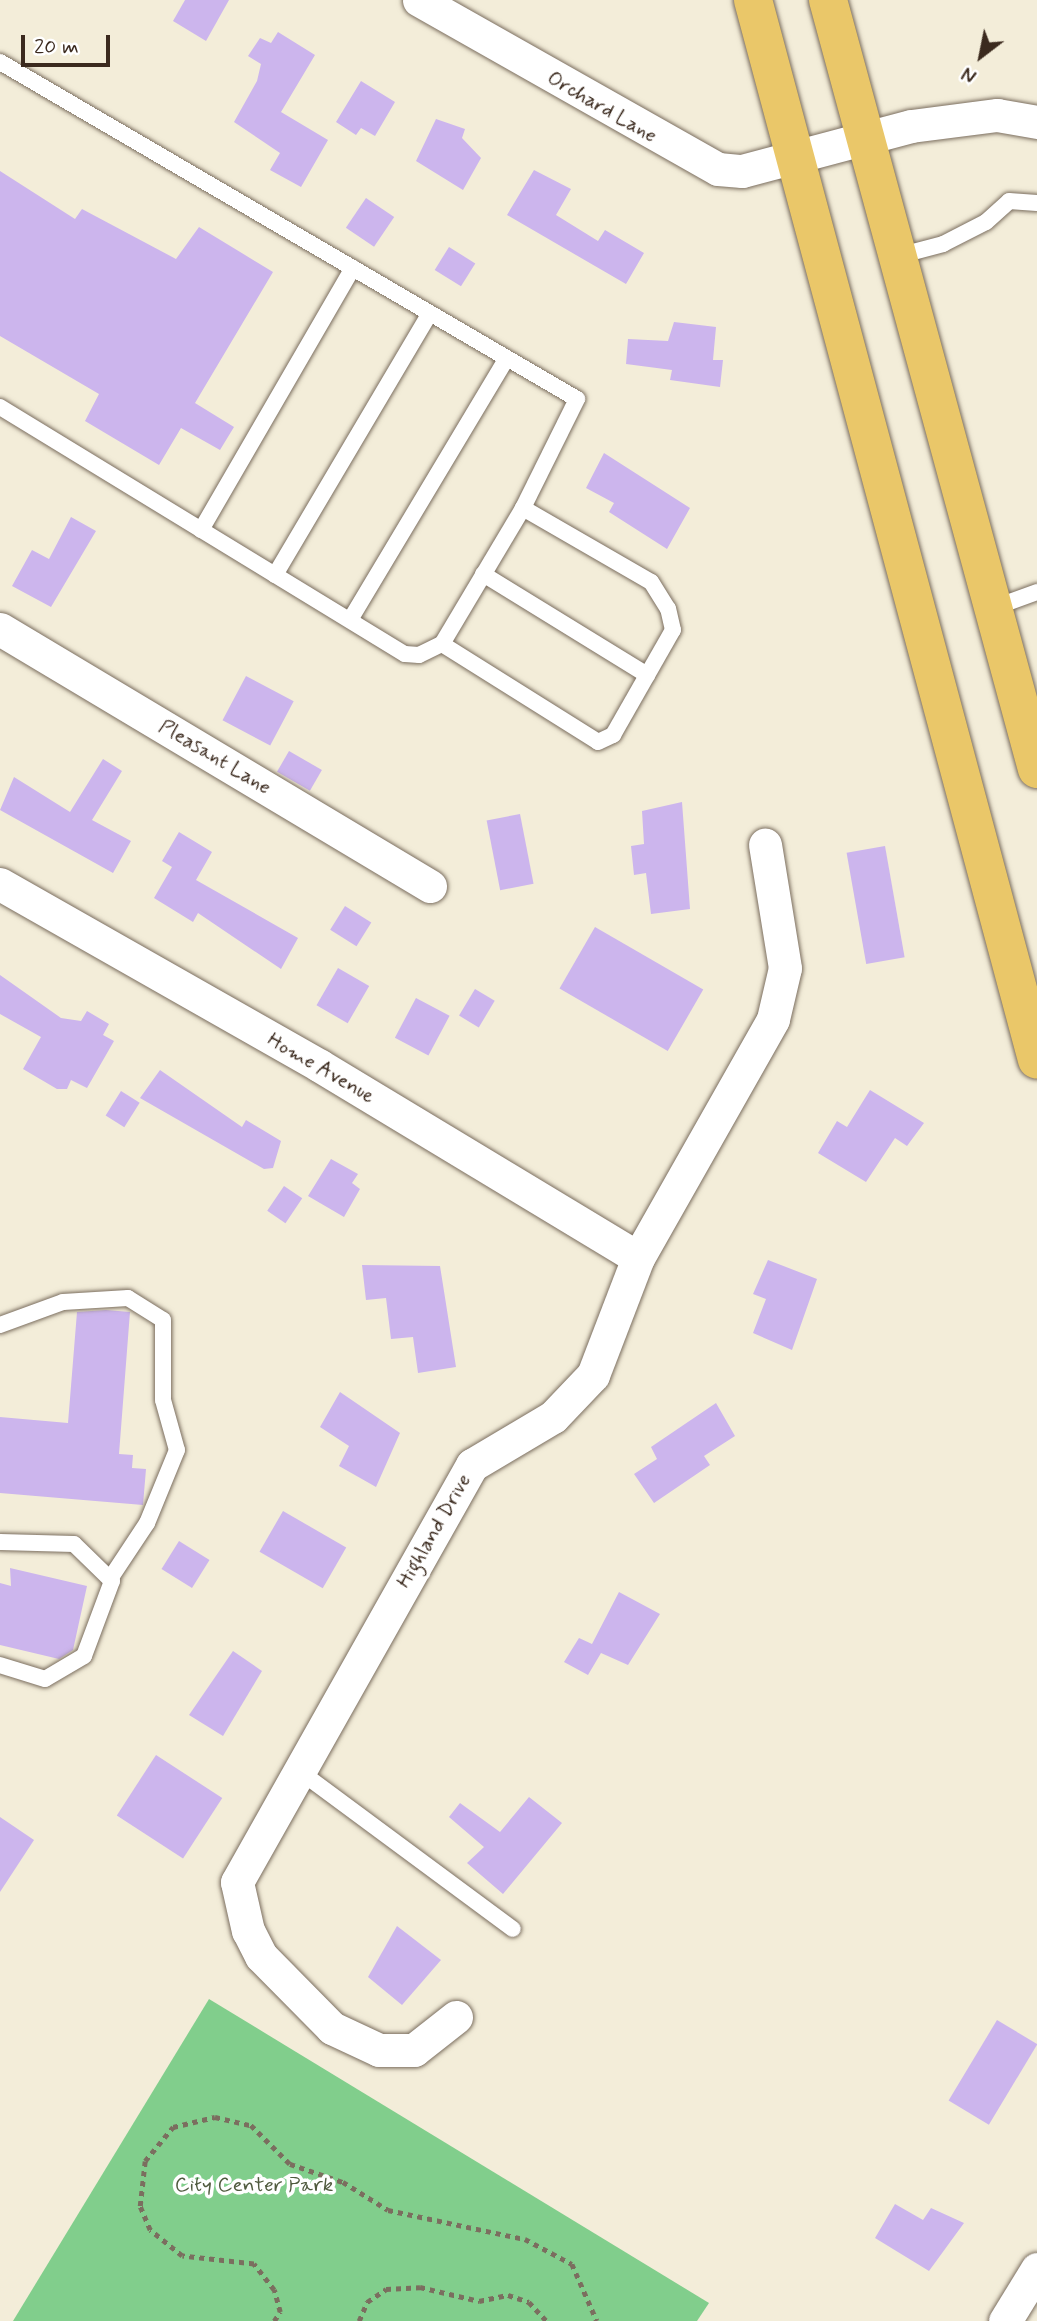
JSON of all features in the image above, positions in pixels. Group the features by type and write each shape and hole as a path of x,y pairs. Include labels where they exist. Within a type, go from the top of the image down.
{"main road":[{"path":"752,0 811,151 1037,1060"},
{"path":"828,0 896,257 1035,757"}],"street":[{"name":"Orchard Lane","path":"419,0 694,160 742,171 865,138 997,115 1037,122"},
{"name":"Pleasant Lane","path":"0,629 430,886"},
{"name":"Highland Drive","path":"456,2017 414,2050 379,2050 332,2028 261,1956 248,1931 237,1882 472,1465 553,1417 593,1375 638,1258 773,1019 785,968 765,845"},
{"name":"Home Avenue","path":"0,884 320,1066 638,1258"},
{"path":"1005,2321 1037,2269"}],"lane":[{"path":"0,62 577,399 523,508 442,644 419,655 405,654 201,530 54,436 0,407"},
{"path":"896,257 943,244 986,222 1009,201 1037,203"},
{"path":"201,530 353,268"},
{"path":"275,575 430,313"},
{"path":"350,620 507,358"},
{"path":"442,644 598,742 613,735 673,630 651,582 523,508"},
{"path":"483,574 648,675"},
{"path":"992,608 1037,592"},
{"path":"0,1325 63,1301 128,1298 163,1320 163,1400 177,1450 147,1523 110,1579 84,1656 45,1679 0,1665"},
{"path":"0,1542 74,1544 110,1579"},
{"path":"298,1770 513,1929"}],"path":[{"path":"274,2321 280,2312 274,2290 254,2264 182,2256 150,2230 140,2206 145,2161 173,2127 215,2117 251,2124 290,2164 343,2182 388,2210 525,2239 572,2264 597,2321"},
{"path":"359,2321 368,2302 386,2289 421,2287 479,2301 508,2295 529,2302 547,2321"}],"green space":[{"name":"City Center Park","path":"209,1999 709,2303 697,2321 13,2321"}],"building":[{"path":"185,0 229,0 206,41 173,21"},
{"path":"278,32 315,55 281,112 328,140 301,187 270,170 280,153 234,122 257,81 261,64 248,56 260,38 271,43"},
{"path":"361,81 395,102 375,136 361,128 356,135 336,122"},
{"path":"436,119 465,129 462,138 481,158 463,190 416,161"},
{"path":"534,170 571,189 556,215 598,241 605,230 644,253 626,284 507,215"},
{"path":"0,171 75,219 82,209 176,259 199,227 273,272 195,403 234,427 220,450 181,428 159,465 85,421 99,394 0,336"},
{"path":"366,198 394,217 374,247 346,228"},
{"path":"449,247 475,263 461,286 435,270"},
{"path":"674,322 716,327 713,360 723,360 720,387 670,380 672,370 626,364 628,339 668,341"},
{"path":"604,453 690,508 667,549 609,512 614,503 586,488"},
{"path":"71,517 96,531 51,607 12,586 32,550 49,559"},
{"path":"246,676 294,701 270,745 223,720"},
{"path":"289,751 322,770 310,791 277,772"},
{"path":"103,759 122,771 92,820 131,841 113,873 0,810 14,777 70,812"},
{"path":"682,802 690,909 651,914 646,873 634,875 631,846 644,844 642,811"},
{"path":"520,814 534,884 500,890 487,820"},
{"path":"179,832 212,852 196,880 298,938 281,969 198,913 193,922 154,898 172,867 162,861"},
{"path":"885,846 905,957 866,964 847,853"},
{"path":"345,906 371,922 356,946 330,930"},
{"path":"595,927 703,990 668,1051 560,988"},
{"path":"338,968 369,986 348,1023 316,1005"},
{"path":"0,975 61,1018 81,1021 87,1011 109,1024 103,1035 114,1041 87,1088 71,1080 67,1089 57,1089 23,1069 41,1037 0,1014"},
{"path":"475,989 495,1001 479,1027 459,1016"},
{"path":"416,998 450,1016 428,1056 395,1038"},
{"path":"160,1070 242,1127 246,1120 281,1141 273,1168 264,1169 140,1098"},
{"path":"870,1090 924,1123 907,1146 895,1138 866,1182 818,1153 837,1121 847,1127"},
{"path":"121,1091 140,1103 124,1127 106,1116"},
{"path":"331,1159 358,1174 352,1183 360,1189 344,1217 308,1196"},
{"path":"284,1186 302,1198 285,1223 267,1211"},
{"path":"768,1260 817,1279 792,1350 753,1333 766,1299 753,1294"},
{"path":"362,1265 440,1266 456,1367 418,1373 413,1337 391,1339 386,1298 366,1300"},
{"path":"77,1312 130,1312 119,1454 133,1455 132,1468 146,1469 143,1505 0,1493 0,1417 68,1423"},
{"path":"340,1392 400,1433 376,1487 339,1466 349,1446 320,1427"},
{"path":"716,1403 735,1436 704,1456 710,1465 654,1503 634,1474 657,1459 651,1447"},
{"path":"283,1511 346,1548 323,1588 260,1552"},
{"path":"179,1541 210,1560 192,1588 162,1569"},
{"path":"10,1568 87,1586 73,1650 59,1659 0,1645 0,1583 11,1586"},
{"path":"619,1592 660,1614 628,1665 601,1653 588,1675 564,1662 579,1638 592,1644"},
{"path":"233,1651 262,1671 223,1736 189,1715"},
{"path":"156,1755 222,1798 183,1858 117,1815"},
{"path":"529,1797 562,1823 503,1894 467,1863 484,1847 449,1817 460,1803 500,1832"},
{"path":"0,1817 34,1840 0,1892"},
{"path":"397,1926 441,1960 402,2005 368,1977"},
{"path":"997,2020 1037,2045 989,2125 949,2101"},
{"path":"895,2204 923,2220 931,2208 964,2223 929,2271 875,2238"}]}
